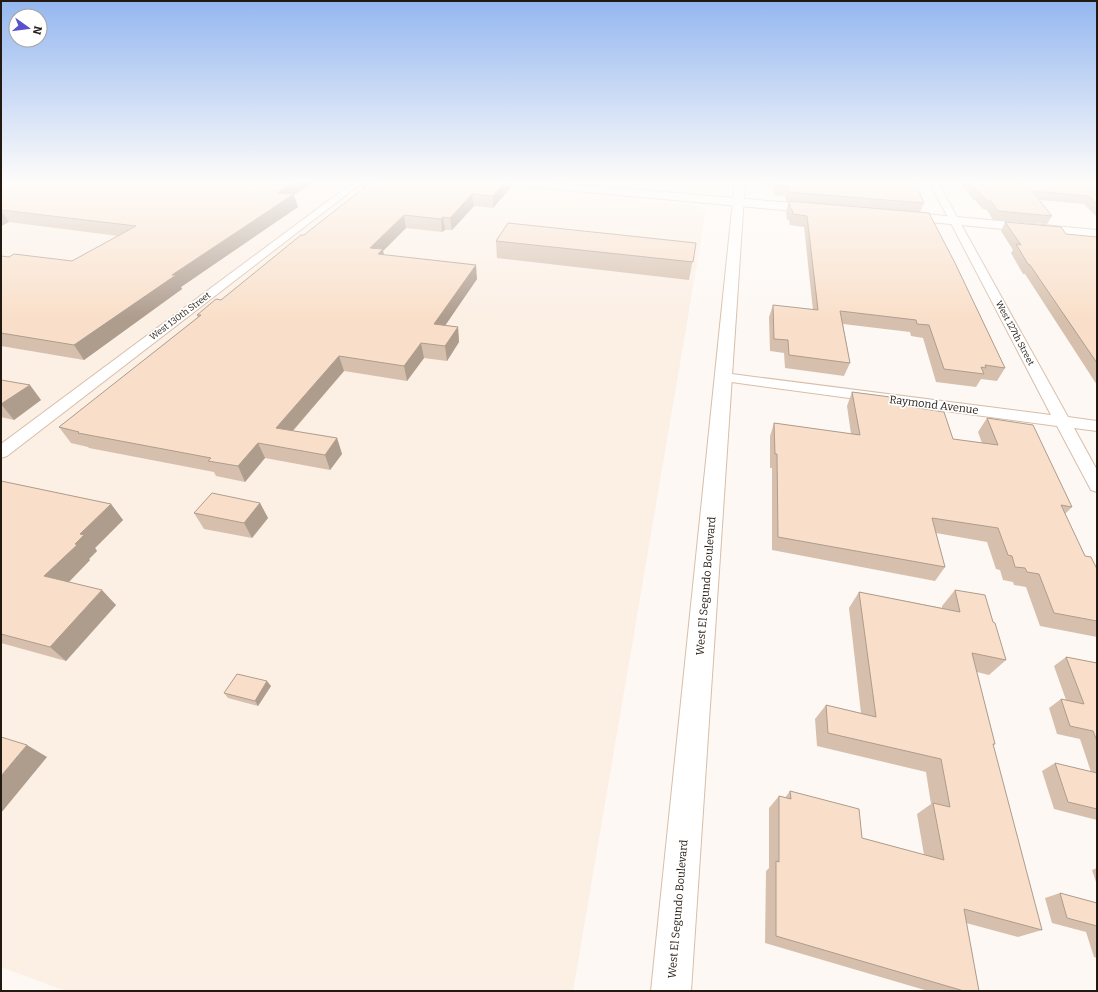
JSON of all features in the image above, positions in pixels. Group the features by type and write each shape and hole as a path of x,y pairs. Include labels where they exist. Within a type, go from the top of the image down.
{"main road":[{"name":"West El Segundo Boulevard","path":"671,991 736,227"},
{"path":"1023,227 1097,234"}],"street":[{"name":"West 130th Street","path":"1,452 298,227"},
{"name":"West 127th Street","path":"957,227 1097,486"},
{"name":"Raymond Avenue","path":"724,377 1097,426"}],"shaded area":[{"path":"1,227 703,227 573,991 66,991 1,967"}],"building":[{"path":"134,227 244,227 172,275 176,275 74,345 1,333 1,256 9,257 14,254 72,261"},
{"path":"314,227 391,227 370,248 383,249 378,254 476,265 434,324 458,327 445,346 421,343 404,366 339,356 276,428 337,438 325,455 258,443 238,466 208,461 211,458 78,433 79,432 59,427 201,315 197,315 216,299 221,300 301,235 304,235"},
{"path":"505,227 548,227 696,243 693,262 496,241"},
{"path":"808,227 936,227 1005,368 985,365 986,368 981,367 984,374 944,369 929,325 917,324 916,320 840,311 850,363 789,355 788,340 774,339 773,305 818,310"},
{"path":"1009,227 1061,227 1066,234 1097,237 1097,363 1028,264 1016,244 1021,245"},
{"path":"1,380 30,385 1,404"},
{"path":"852,392 898,398 900,405 944,412 953,439 998,445 987,418 1033,425 1072,507 1061,505 1085,556 1091,557 1097,569 1097,621 1054,613 1039,574 1027,572 1025,568 1015,567 1012,556 1008,555 998,528 932,518 945,567 778,537 777,454 775,454 774,423 860,435"},
{"path":"1,481 111,504 80,534 84,535 75,544 77,545 44,576 102,590 50,647 1,634"},
{"path":"212,493 260,503 244,523 194,513"},
{"path":"955,590 985,595 1006,660 972,653 995,744 993,744 1042,930 964,909 979,991 964,991 776,936 776,861 779,862 779,796 791,799 790,791 859,809 862,838 944,860 933,803 950,807 941,759 828,733 826,705 876,717 859,592 960,612"},
{"path":"1066,657 1097,663 1097,741 1093,731 1070,726 1061,699 1084,704"},
{"path":"237,674 267,681 255,701 224,693"},
{"path":"1,737 27,745 1,776"},
{"path":"1055,763 1097,773 1097,809 1068,802"},
{"path":"1060,893 1097,903 1097,926 1067,918"}]}
